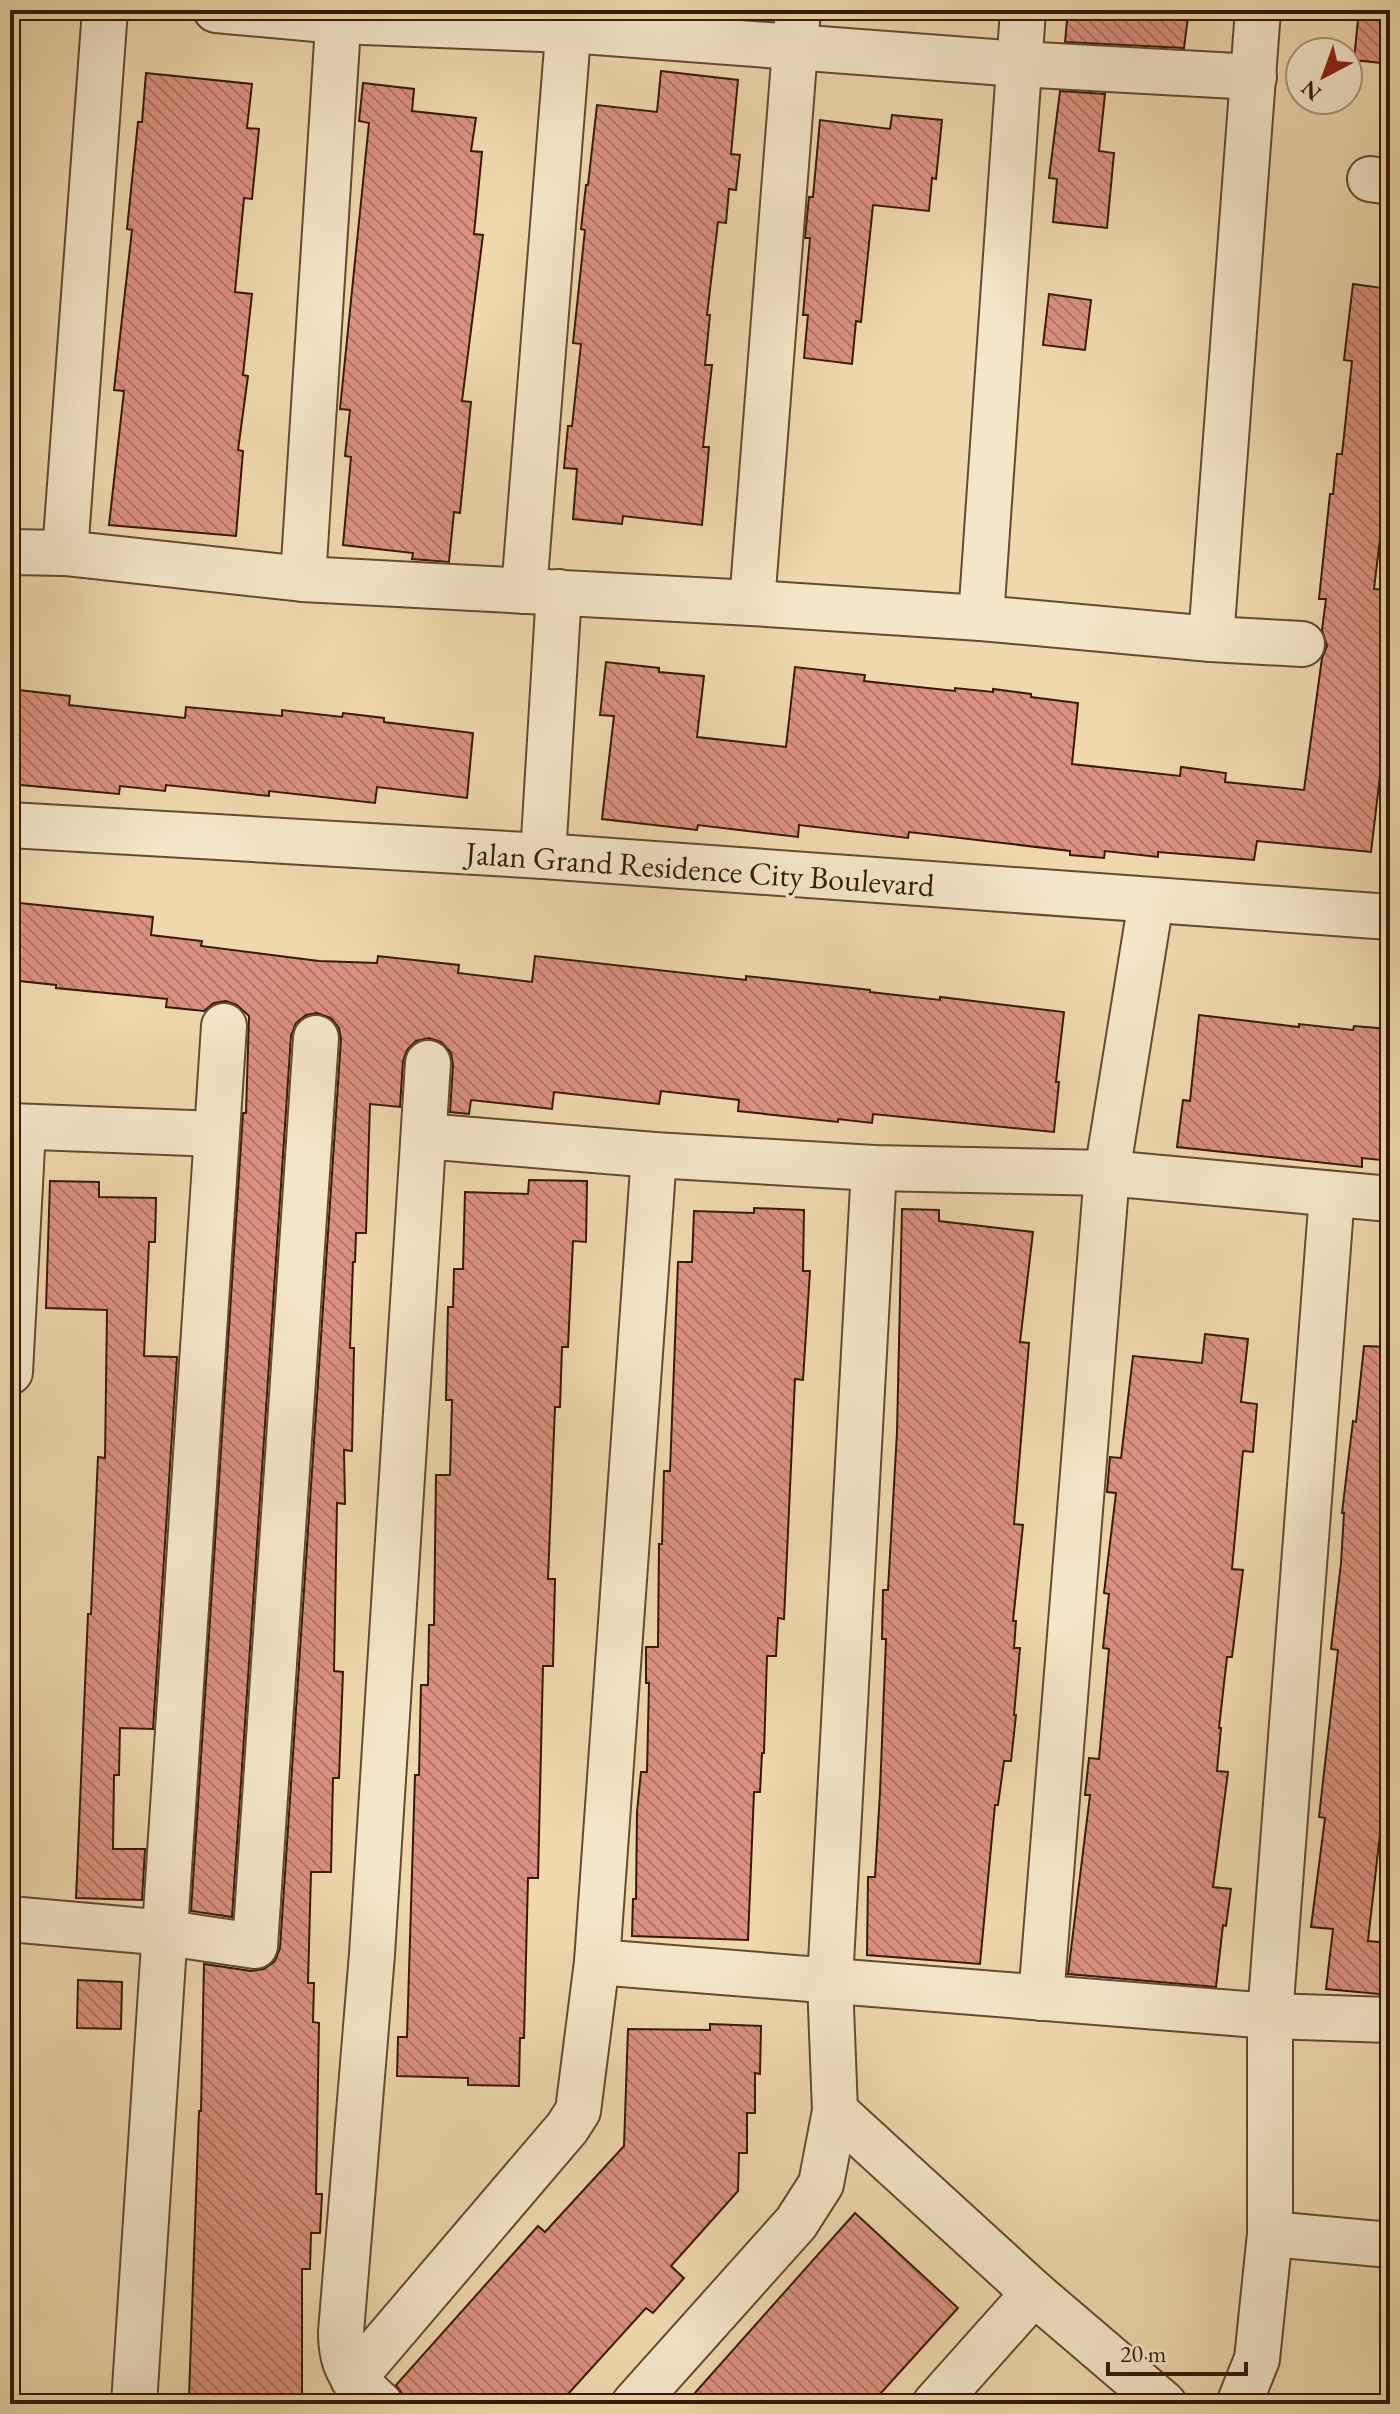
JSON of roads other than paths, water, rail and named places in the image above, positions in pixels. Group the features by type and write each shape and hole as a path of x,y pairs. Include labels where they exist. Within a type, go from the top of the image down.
{"street":[{"path":"65,553 105,10"},
{"path":"216,10 797,28 1019,64 1254,77"},
{"path":"981,618 1023,10"},
{"path":"1211,639 1258,10"},
{"path":"303,579 339,15"},
{"path":"543,856 542,591 570,20"},
{"path":"752,603 797,28"},
{"path":"10,552 65,553 303,579 752,603 1302,644"},
{"name":"Jalan Grand Residence City Boulevard","path":"10,825 543,856 1390,917"},
{"path":"1041,1998 1107,1173 1151,901"},
{"path":"134,2404 224,1026"},
{"path":"10,1919 167,1933 255,1946 316,1038"},
{"path":"428,1063 372,1954 341,2332 345,2367 366,2392 578,2111 597,1962 654,1155"},
{"path":"10,1372 16,1127 217,1134"},
{"path":"424,1136 654,1155 874,1168 1107,1173 1390,1199"},
{"path":"634,2404 796,2223 821,2184 835,2111 830,1981 874,1168"},
{"path":"1239,2404 1257,2359 1270,2234 1270,2016 1332,1194"},
{"path":"597,1962 1270,2016 1390,2020"},
{"path":"835,2111 1034,2293 1164,2404"},
{"path":"1270,2234 1390,2245"},
{"path":"935,2404 1034,2293"}]}
